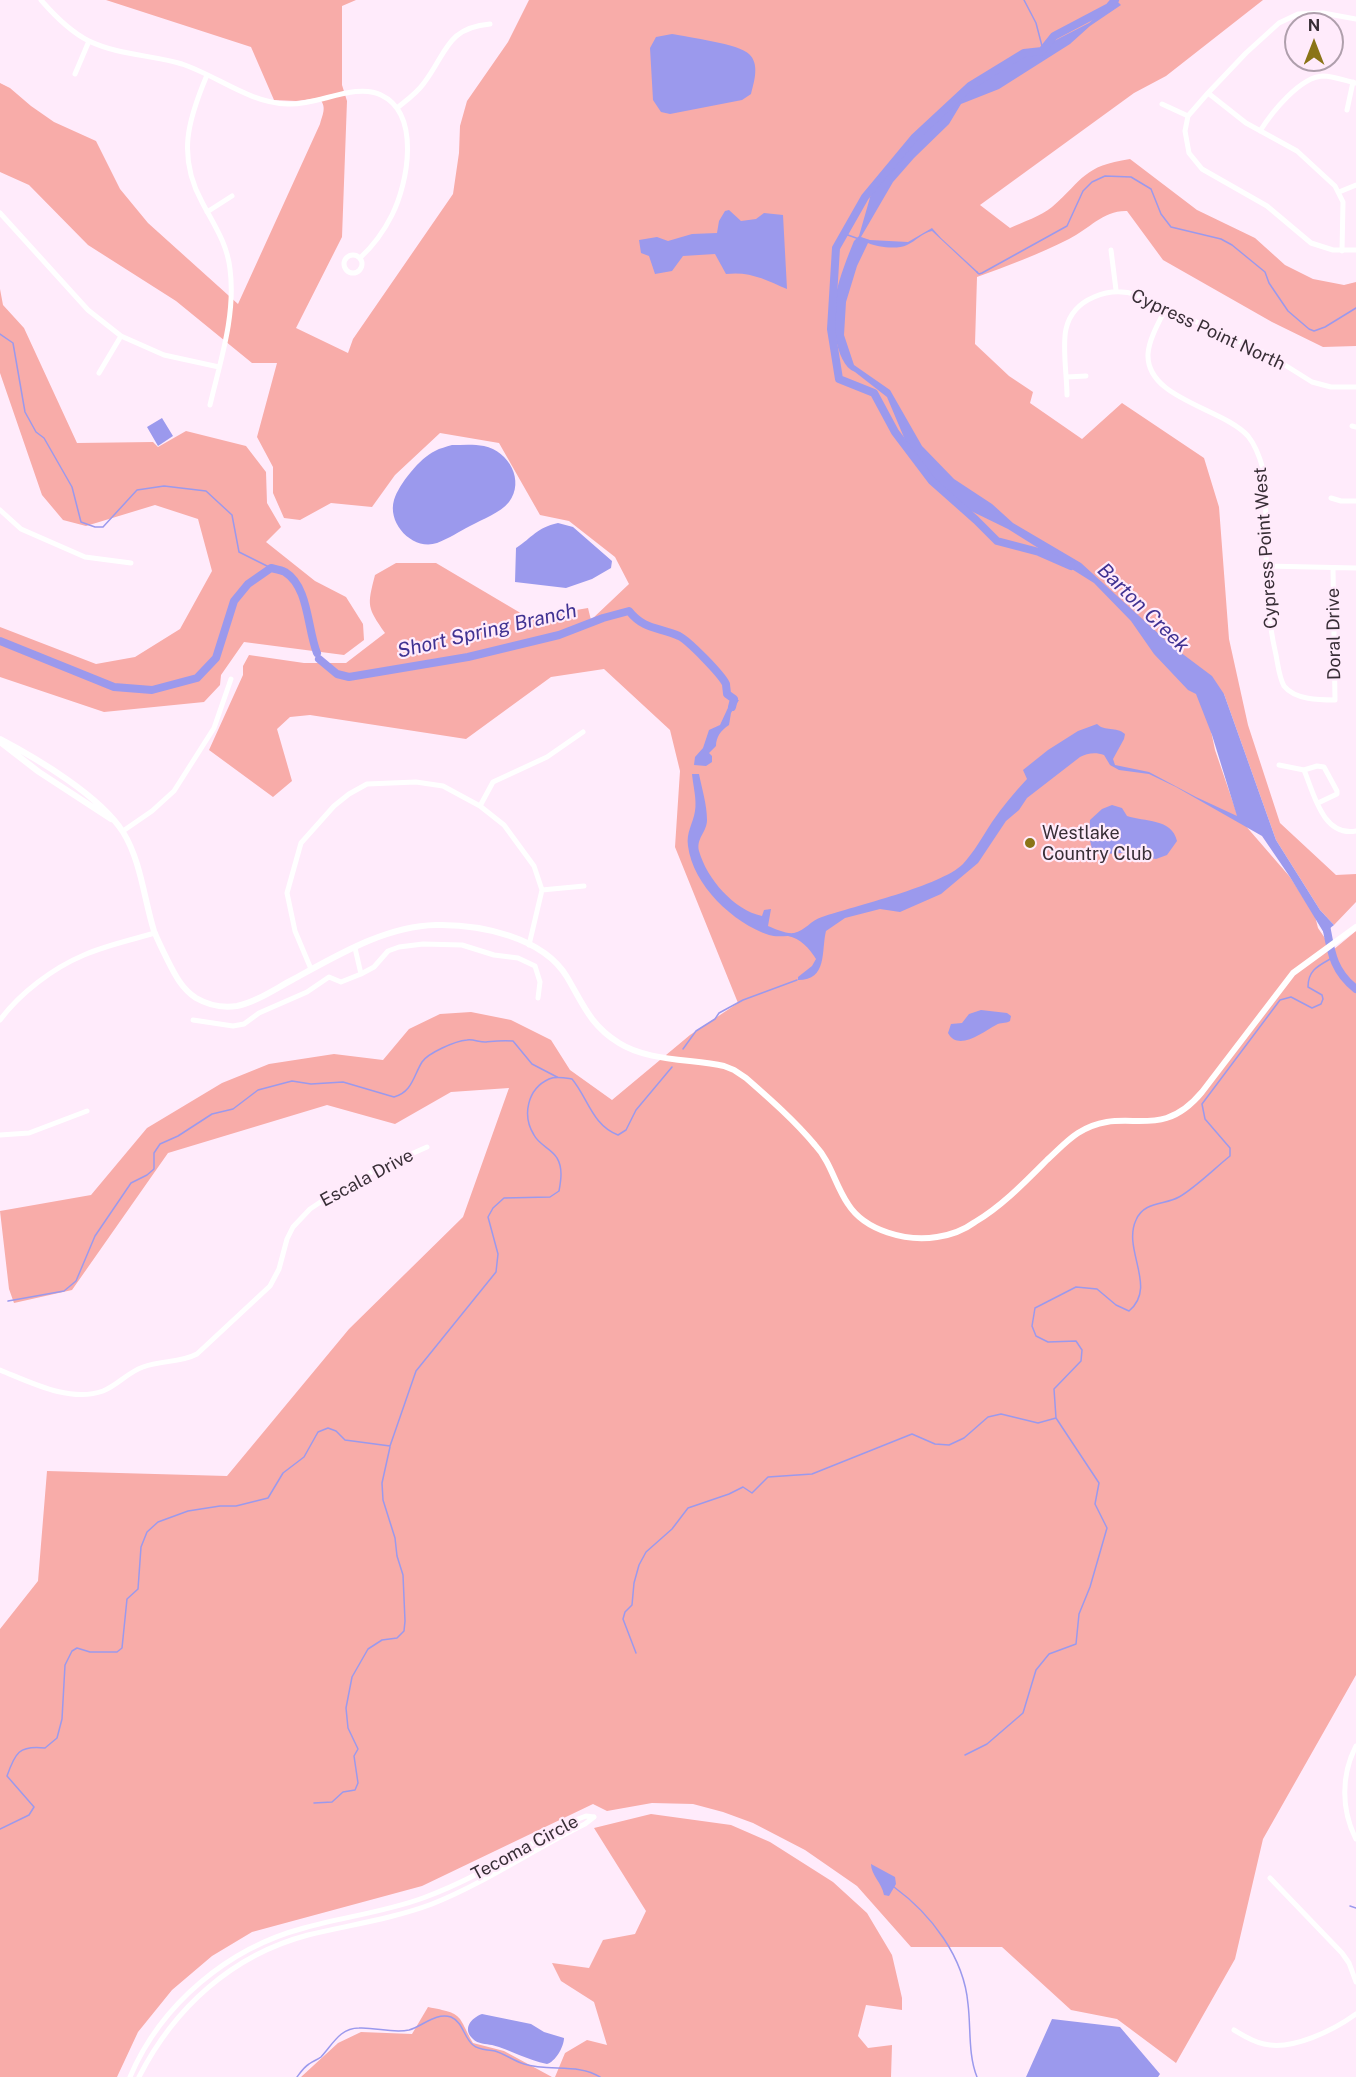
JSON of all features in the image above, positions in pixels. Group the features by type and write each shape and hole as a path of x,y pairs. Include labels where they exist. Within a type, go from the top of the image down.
{"street":[{"path":"41,0 62,21 89,41 107,48 177,63 257,99 303,104 363,91 383,95 397,108 404,121 407,133 406,166 402,191 386,225 360,258"},
{"path":"1356,19 1323,13 1298,14 1279,23 1246,53 1208,93 1188,116 1185,131 1190,153 1202,169 1267,206 1311,243 1342,251 1356,250"},
{"path":"397,108 424,84 450,42 471,27 490,24"},
{"path":"75,74 89,41"},
{"path":"207,75 190,116 187,149 193,183 223,241 230,270 231,293 226,339 210,405"},
{"path":"1260,131 1276,108 1308,81 1326,76 1355,83 1347,110"},
{"path":"1208,93 1234,116 1305,157 1335,186 1343,202 1342,251"},
{"path":"1161,104 1188,116"},
{"path":"1339,192 1356,185"},
{"path":"207,212 232,196"},
{"path":"0,213 88,310 121,336 164,355 219,367"},
{"path":"1111,250 1116,290"},
{"name":"Cypress Point North","path":"1067,395 1066,329 1070,320 1075,311 1090,300 1116,290 1137,295 1269,355 1312,382 1331,387 1356,387"},
{"name":"Cypress Point West","path":"1166,308 1149,346 1148,357 1153,377 1160,385 1232,423 1250,438 1256,447 1265,482 1266,566 1270,624 1280,676 1291,692 1301,696 1335,700"},
{"path":"99,373 121,336"},
{"path":"1067,377 1086,376"},
{"path":"1331,498 1356,501"},
{"path":"0,510 21,529 85,557 131,563"},
{"path":"1266,566 1356,568"},
{"name":"Doral Drive","path":"1333,568 1335,700"},
{"path":"123,831 152,812 174,791 214,728 231,679"},
{"path":"480,806 494,782 547,757 583,732"},
{"path":"0,741 39,772 116,823"},
{"path":"0,741 23,751 80,790 107,811 123,831 135,860 155,933 180,983 198,999 217,1006 250,1002 311,969 398,931 438,925 498,932 529,945 554,961 595,1023 630,1049 734,1070 765,1094 815,1144 831,1167 848,1204 860,1218 879,1229 926,1239 950,1235 977,1222 1007,1198 1066,1142 1089,1127 1117,1120 1158,1121 1181,1113 1202,1092 1293,973 1355,928"},
{"path":"1279,765 1304,770 1317,765 1324,767 1337,794 1335,797 1318,803"},
{"path":"1304,770 1325,819 1341,831 1356,831"},
{"path":"311,969 295,931 287,893 301,843 334,806 367,784 416,782 443,786 480,806 504,825 534,866 542,890 529,945"},
{"path":"76,796 80,790"},
{"path":"542,890 584,886"},
{"path":"0,1020 12,1005 30,989 70,962 94,951 155,933"},
{"path":"193,1020 209,1024 238,1026 259,1013 307,992 328,976 341,982 374,967 388,951 399,947 433,944 462,945 485,953 518,958 531,963 535,966 540,982 538,998"},
{"path":"355,948 361,974"},
{"path":"0,1135 29,1133 87,1111"},
{"name":"Escala Drive","path":"0,1370 67,1393 85,1395 110,1388 140,1368 182,1360 197,1354 270,1286 279,1269 292,1227 310,1209 349,1188 373,1171 427,1147"},
{"path":"1356,1746 1348,1765 1344,1792 1347,1815 1356,1839"},
{"name":"Tecoma Circle","path":"130,2077 148,2043 166,2018 188,1994 232,1959 275,1937 414,1902 456,1884 573,1821 586,1816 594,1817 460,1891 420,1908 291,1940 236,1966 184,2008 155,2047 139,2077"},
{"path":"1270,1878 1342,1953 1349,1963 1356,1982"},
{"path":"456,1884 460,1891"},
{"path":"450,1887 453,1894"},
{"path":"348,1918 349,1926"},
{"path":"339,1920 341,1927"},
{"path":"232,1959 236,1966"},
{"path":"225,1963 230,1970"},
{"path":"1234,2030 1264,2044 1288,2045 1327,2031 1356,2014"},
{"path":"148,2043 155,2047"}],"shaded area":[{"path":"106,0 356,0 342,6 342,85 347,101 342,237 296,328 348,353 353,339 453,194 460,126 467,101 508,42 529,0 1263,0 1166,76 1134,93 980,205 1010,228 1048,210 1093,170 1130,159 1197,210 1255,238 1285,265 1313,279 1344,285 1356,282 1356,346 1323,347 1272,322 1163,260 1127,211 1111,214 1058,244 977,277 975,344 1009,376 1033,392 1030,403 1082,439 1122,403 1204,458 1219,507 1229,639 1248,725 1280,823 1336,875 1356,874 1356,902 1334,925 1320,910 1276,840 1224,694 1202,688 1215,750 1238,817 1290,877 1333,950 1356,931 1356,1675 1263,1839 1235,1959 1176,2063 1117,2019 1071,2010 1002,1947 911,1947 857,1886 805,1850 753,1823 693,1804 652,1803 607,1811 593,1804 422,1886 252,1932 212,1956 172,1990 138,2032 117,2077 0,2077 0,1629 38,1581 47,1471 227,1476 349,1329 463,1217 509,1088 451,1092 395,1124 327,1105 168,1153 72,1290 14,1303 9,1289 0,1211 91,1195 147,1128 222,1083 269,1064 334,1054 383,1060 409,1029 440,1014 471,1012 511,1020 551,1040 570,1070 612,1100 690,1035 738,1003 675,847 680,771 670,730 604,669 551,677 466,739 310,715 290,717 277,729 292,781 273,797 209,750 243,675 243,666 249,655 304,663 346,663 385,633 370,606 371,593 375,575 396,563 436,563 529,618 588,608 591,620 629,584 615,557 569,521 540,515 499,443 440,433 395,475 372,507 331,503 300,520 284,518 273,493 273,467 257,437 277,363 252,363 176,301 88,245 29,185 0,172 0,83 10,88 54,122 96,141 120,189 148,223 238,304 320,124 324,110 323,104 319,98 296,101 274,100 251,47"},
{"path":"1116,0 1121,5 1090,26 1070,44 999,89 961,104 949,124 893,182 861,237 870,240 908,242 932,228 978,274 932,231 903,247 876,246 868,243 857,266 846,302 844,335 854,365 890,390 922,446 954,479 992,504 1013,523 1081,563 1172,646 1212,676 1224,694 1276,840 1320,910 1334,925 1324,933 1262,836 1176,787 1149,774 1119,770 1110,765 1104,755 1092,753 1080,757 1027,798 1019,810 1006,821 978,863 941,894 900,912 880,909 845,918 826,931 819,970 808,979 798,980 798,977 812,966 816,959 808,948 792,937 769,935 742,922 717,901 698,875 691,861 688,846 695,807 692,774 699,774 707,814 707,824 698,846 708,872 723,892 741,907 762,916 764,910 771,909 768,926 791,933 801,930 818,918 917,888 952,872 963,864 1000,811 1027,779 1023,770 1048,750 1078,731 1097,724 1125,734 1113,759 1115,765 1149,772 1237,816 1212,735 1196,694 1188,690 1154,654 1131,621 1094,583 1008,529 969,510 935,483 908,447 887,397 848,367 842,359 834,325 838,287 854,241 859,236 871,194 911,145 942,111 970,89 1015,61 1089,23"},
{"path":"672,34 744,50 752,58 755,68 751,94 742,100 670,114 661,112 653,100 650,48 656,37"},
{"path":"729,210 741,221 756,219 764,213 783,215 787,289 750,275 726,274 715,254 683,256 672,271 655,274 649,256 641,253 639,240 657,237 668,241 692,234 717,233 719,221 725,211"},
{"path":"0,289 3,305 24,328 77,443 153,442 158,447 186,431 246,446 266,472 267,503 281,527 266,542 315,581 346,597 363,624 364,640 344,655 244,642 221,675 220,685 204,702 104,712 0,677 0,627 96,664 135,657 180,629 212,571 198,519 155,505 86,526 63,520 42,495 0,373"},
{"path":"162,418 173,436 158,446 147,427"},
{"path":"452,445 484,446 501,454 507,460 515,476 514,494 509,502 491,516 437,543 419,543 404,534 398,526 394,518 394,500 405,479 423,459 437,450"},
{"path":"558,523 573,527 612,561 611,568 592,579 566,588 515,582 516,548 540,530"},
{"path":"732,699 739,700 731,713 729,725 720,734 716,746 709,753 712,756 712,762 706,766 694,765 695,757 703,748 709,730 720,725"},
{"path":"1112,805 1122,808 1127,816 1157,822 1169,828 1177,841 1167,855 1156,859 1125,853 1104,854 1092,849 1089,836 1090,820 1102,809"},
{"path":"981,1010 1007,1013 1011,1016 1010,1021 998,1024 971,1039 958,1041 952,1038 948,1033 951,1024 962,1023 969,1014"},
{"path":"651,1814 731,1825 770,1842 833,1882 867,1913 892,1955 902,1998 902,2010 866,2005 858,2036 868,2048 892,2045 891,2077 555,2077 565,2053 587,2040 607,2045 594,2002 561,1981 552,1963 589,1968 603,1940 635,1934 646,1911 594,1828"},
{"path":"871,1864 895,1877 896,1884 889,1896 884,1895"},
{"path":"428,2007 458,2017 473,2043 504,2051 552,2077 301,2077 338,2043 361,2032 412,2034"},
{"path":"482,2014 531,2024 544,2032 564,2038 562,2046 556,2057 547,2064 499,2047 477,2042 470,2035 468,2028 474,2018"},
{"path":"1052,2019 1120,2027 1160,2074 1158,2077 1026,2077"}],"waterway":[{"path":"1024,0 1036,23 1042,46"},
{"name":"Barton Creek","path":"1071,566 1039,552 997,541 932,481 895,432 874,393 839,379 831,329 836,248 865,197 914,138 970,86 1024,53 1042,51 1054,36 1109,7 1115,0"},
{"path":"977,272 982,273 1067,226 1083,191 1092,182 1105,176 1131,177 1151,189 1161,214 1171,227 1221,239 1232,245 1265,272 1269,283 1288,311 1309,329 1314,331 1325,327 1356,308"},
{"path":"845,234 859,239"},
{"path":"0,334 13,343 25,412 36,432 44,438 72,487 81,522 103,527 137,490 164,486 206,491 232,515 239,552 271,568"},
{"name":"Short Spring Branch","path":"0,641 114,687 152,690 197,678 216,658 234,601 248,584 271,568 285,572 299,587 317,653"},
{"name":"Short Spring Branch","path":"319,659 337,674 349,677 468,657 559,635 603,618 629,611 640,622 679,636 697,651 726,684 727,694 734,699 732,707"},
{"name":"Barton Creek","path":"1324,921 1334,960 1342,975 1356,989"},
{"path":"636,1653 623,1619 625,1612 632,1605 634,1583 639,1565 646,1552 672,1529 688,1508 743,1487 752,1493 768,1477 812,1474 912,1434 935,1444 949,1445 964,1438 988,1417 1001,1414 1038,1423 1056,1418 1054,1389 1081,1361 1082,1350 1076,1341 1048,1342 1036,1336 1032,1326 1035,1308 1076,1287 1097,1289 1116,1305 1129,1311 1137,1301 1140,1291 1133,1244 1136,1220 1149,1206 1173,1200 1185,1193 1230,1156 1230,1148 1205,1119 1202,1104 1280,1000 1291,997 1312,1008 1321,1004 1322,995 1308,987 1308,981 1315,969 1332,958"},
{"path":"683,1049 696,1031 715,1019 719,1013 743,1000 797,980"},
{"path":"8,1301 64,1291 76,1281 95,1236 131,1183 154,1169 154,1153 160,1144 178,1136 212,1114 233,1109 258,1090 292,1081 311,1084 343,1082 394,1097 405,1092 422,1062 430,1055 449,1045 469,1040 513,1041 532,1064 557,1077"},
{"path":"0,1829 29,1815 34,1807 7,1776 19,1752 29,1748 45,1748 57,1738 62,1719 65,1665 72,1651 77,1648 90,1652 117,1652 122,1648 127,1599 138,1589 141,1547 147,1532 158,1522 188,1511 236,1506 268,1498 283,1473 304,1457 318,1432 328,1428 336,1431 345,1440 390,1446 416,1371 496,1272 498,1254 488,1217 493,1208 504,1198 550,1197 559,1191 561,1174 559,1162 555,1155 536,1138 528,1120 531,1096 536,1089 552,1078 572,1079 596,1118 609,1131 618,1135 626,1130 636,1110 672,1067"},
{"path":"965,1755 987,1744 1023,1713 1036,1670 1049,1654 1076,1644 1079,1614 1090,1587 1107,1528 1095,1504 1099,1483 1056,1418"},
{"path":"314,1803 332,1802 343,1792 355,1790 358,1783 354,1756 358,1749 348,1728 346,1708 352,1677 368,1649 382,1640 397,1638 404,1631 403,1575 397,1556 395,1538 383,1500 382,1483 390,1447"},
{"path":"894,1887 933,1923 953,1953 965,1987 971,2051 977,2077"},
{"path":"1350,1906 1356,1908"},
{"path":"297,2077 305,2067 321,2057 337,2038 347,2031 365,2028 403,2031 440,2016 455,2019 470,2042 478,2048 495,2051 520,2063 582,2070 600,2077"}],"place":[{"name":"Westlake Country Club","path":"1030,843"}]}
